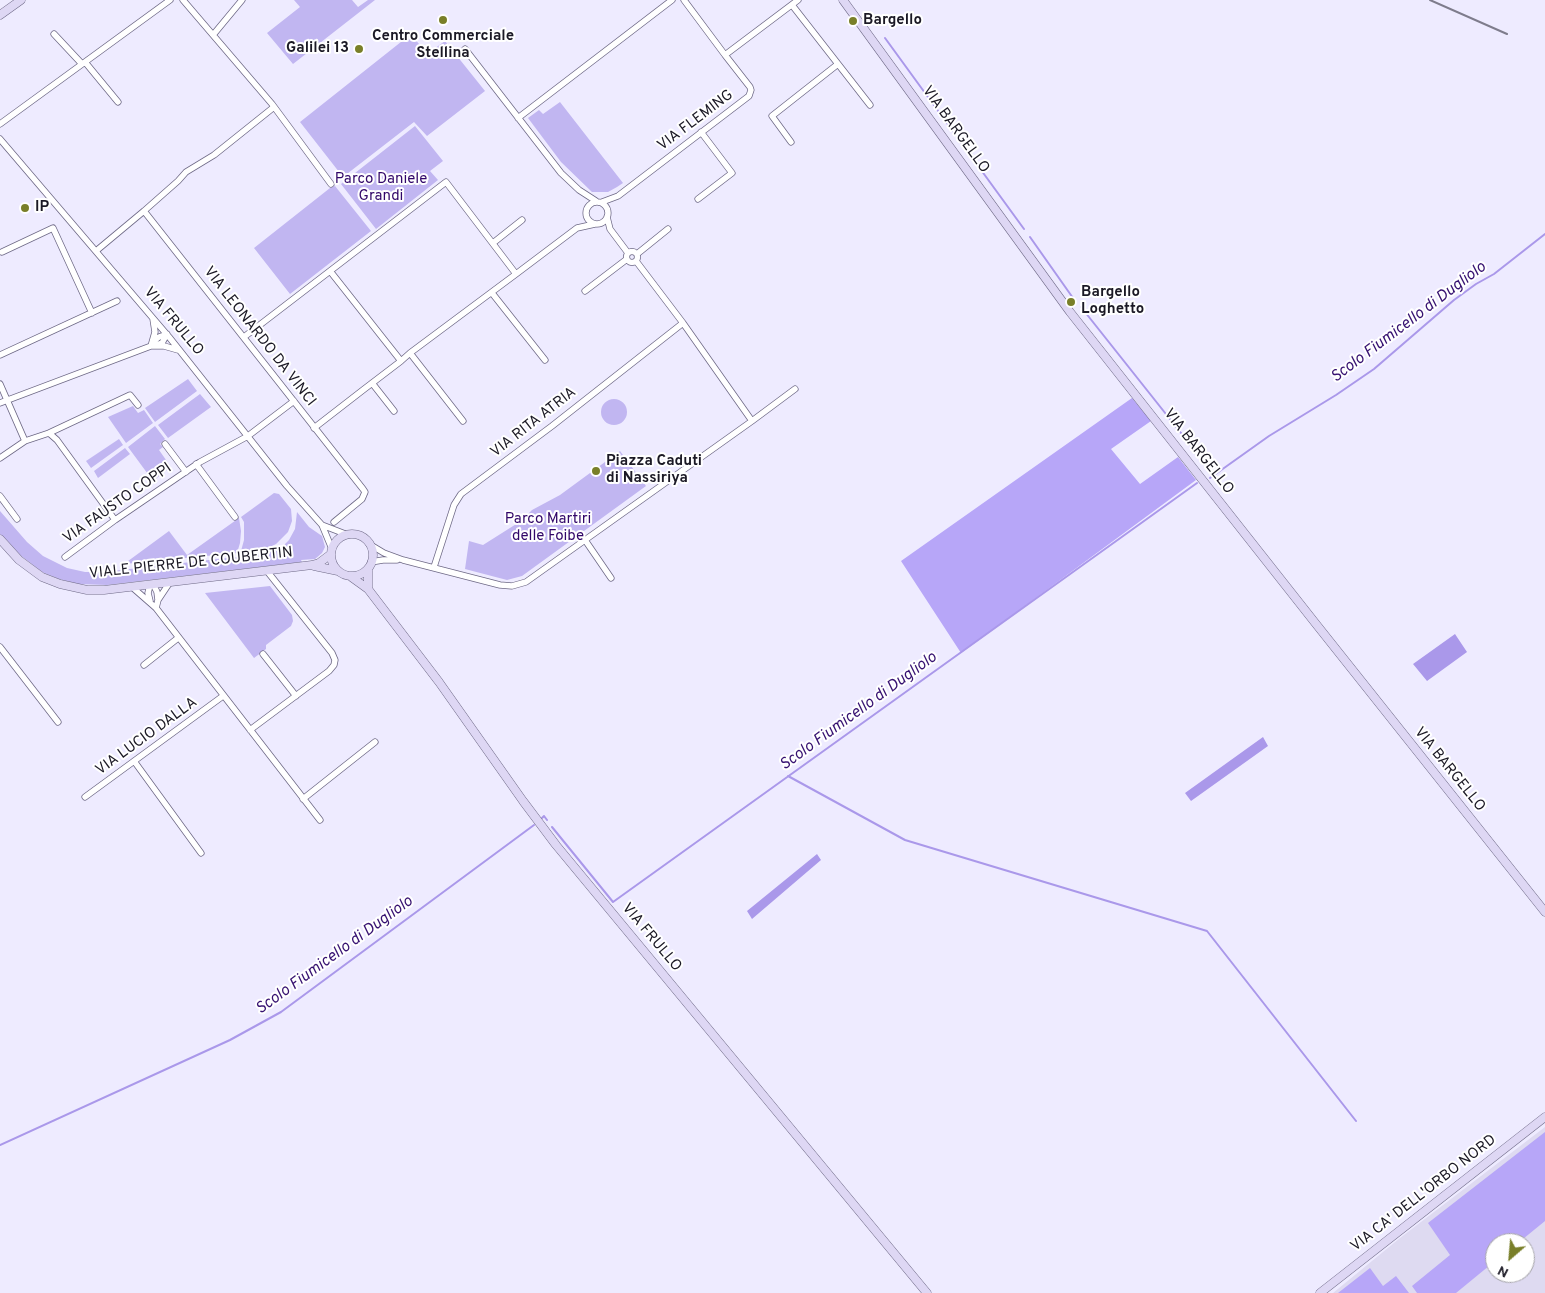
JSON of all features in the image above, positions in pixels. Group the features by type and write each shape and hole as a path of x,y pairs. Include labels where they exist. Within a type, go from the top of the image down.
{"street":[{"path":"0,16 21,0"},
{"path":"0,124 170,0"},
{"path":"182,0 274,107 331,184"},
{"path":"213,36 242,0"},
{"path":"518,118 672,0"},
{"path":"684,0 725,55 798,0"},
{"name":"VIA BARGELLO","path":"843,0 1070,312 1545,912"},
{"path":"792,4 870,105"},
{"path":"54,34 118,102"},
{"path":"465,50 561,173 579,190 605,205 610,229"},
{"name":"VIA FLEMING","path":"599,202 618,196 750,93 750,86 725,55"},
{"path":"791,142 772,116 838,64"},
{"path":"96,251 144,212 186,172 214,155 274,107"},
{"path":"698,199 732,173 701,132"},
{"name":"VIA FRULLO","path":"0,139 182,352 305,508 322,526"},
{"path":"244,337 446,182 516,274"},
{"path":"579,190 588,220 595,224"},
{"name":"VIA FLEMING","path":"608,214 618,196"},
{"path":"314,428 410,353 577,228 589,204 599,202"},
{"name":"VIA LEONARDO DA VINCI","path":"144,212 365,492 362,499 334,522"},
{"path":"602,223 608,214"},
{"path":"493,243 522,220"},
{"path":"577,228 602,223 610,229 633,263 636,261"},
{"path":"2,252 53,228 92,313"},
{"path":"636,261 638,258 637,254 668,228"},
{"path":"585,291 632,252 637,254"},
{"path":"636,261 683,323 752,421"},
{"path":"330,272 401,360"},
{"path":"492,293 545,360"},
{"path":"0,355 117,301"},
{"path":"152,317 155,332 153,345"},
{"name":"VIA RITA ATRIA","path":"434,567 456,500 461,494 547,430 683,323"},
{"path":"3,402 162,343 167,334"},
{"path":"153,345 169,346 182,352"},
{"path":"410,353 463,421"},
{"path":"372,383 394,411"},
{"path":"0,384 3,402 25,441"},
{"path":"322,526 348,535 358,536 384,553 403,560 500,585 512,586 526,582 795,389"},
{"path":"0,458 25,441 49,433 130,396 138,406"},
{"name":"VIA FAUSTO COPPI","path":"65,557 196,464 248,436 294,401"},
{"path":"49,433 57,440 115,520"},
{"name":"VIA FAUSTO COPPI","path":"165,444 186,472"},
{"path":"196,464 235,516"},
{"path":"0,496 17,519"},
{"path":"322,526 332,552 333,564 338,570 350,576 362,574 370,565 383,560 403,560"},
{"path":"332,552 339,539 348,535"},
{"name":"VIALE PIERRE DE COUBERTIN","path":"0,539 28,568 42,577 60,584 87,590 132,587 312,565 319,563 332,552"},
{"path":"585,540 611,578"},
{"path":"368,588 372,552 369,544"},
{"name":"VIALE PIERRE DE COUBERTIN","path":"312,565 338,570"},
{"path":"250,730 329,671 334,665 334,657 267,571"},
{"name":"VIA FRULLO","path":"350,576 368,588 434,676 556,846 927,1293"},
{"path":"156,608 158,600 170,582"},
{"path":"150,602 148,593 152,584"},
{"path":"152,584 157,592 158,600"},
{"path":"132,587 156,608 320,820"},
{"path":"144,665 178,638"},
{"path":"0,648 58,722"},
{"path":"263,654 296,696"},
{"name":"VIA LUCIO DALLA","path":"85,797 223,696"},
{"path":"303,798 375,742"},
{"path":"134,761 201,853"},
{"name":"VIA CA' DELL'ORBO NORD","path":"1320,1293 1545,1117"}],"shaded area":[{"path":"1132,398 1151,421 1111,449 1140,484 1178,457 1196,480 961,653 901,561"},
{"path":"1455,634 1467,652 1427,681 1413,664"},
{"path":"1263,737 1268,746 1191,801 1185,793"},
{"path":"817,854 821,860 752,919 747,911"},
{"path":"1545,1127 1545,1293 1333,1293 1400,1238"},
{"path":"1545,1132 1545,1221 1530,1233 1485,1233 1485,1269 1456,1293 1417,1293 1412,1286 1450,1255 1428,1223"},
{"path":"1370,1268 1383,1286 1396,1276 1409,1293 1338,1293"}],"green space":[{"path":"294,0 352,0 358,7 368,0 375,0 293,64 267,33 300,7"},
{"path":"411,34 427,54 445,41 485,91 427,136 414,122 343,177 300,122"},
{"path":"560,102 623,183 608,192 592,192 561,162 528,118 539,110 543,114"},
{"name":"Parco Daniele Grandi","path":"415,126 443,161 430,171 438,180 376,229 341,184"},
{"path":"335,186 371,231 290,294 254,248"},
{"path":"188,379 197,391 155,422 145,408"},
{"path":"200,394 211,407 168,438 158,425"},
{"path":"614,399 623,403 627,412 623,421 614,425 605,421 601,412 605,403"},
{"path":"133,406 138,413 144,410 153,423 126,443 108,417"},
{"path":"155,426 165,439 160,444 163,447 159,450 171,467 153,481 128,447"},
{"path":"119,439 123,445 91,468 86,461"},
{"path":"125,448 130,454 98,478 94,471"},
{"name":"Parco Martiri delle Foibe","path":"620,451 646,486 522,576 507,580 465,569 469,541 483,545 521,521 532,510 560,495"},
{"path":"274,493 279,494 291,509 292,521 288,532 276,544 268,548 241,551 244,540 244,522 241,517"},
{"path":"0,511 27,542 43,556 67,568 85,572 103,572 262,554 280,549 289,540 295,529 297,512 309,527 322,536 325,547 322,553 315,559 301,560 302,562 107,585 77,584 42,572 20,555 0,534"},
{"path":"239,518 241,531 237,553 124,564 169,531 187,555"},
{"path":"270,586 292,615 293,621 291,626 266,645 266,649 254,658 205,593"}],"waterway":[{"path":"885,38 1024,229"},
{"name":"Scolo Fiumicello di Dugliolo","path":"1210,478 1269,436 1374,369 1454,300 1494,274 1545,234"},
{"path":"1030,237 1073,298"},
{"path":"1081,307 1208,467"},
{"name":"Scolo Fiumicello di Dugliolo","path":"552,827 613,902 1197,483"},
{"path":"788,776 905,840 1207,931 1356,1121"},
{"name":"Scolo Fiumicello di Dugliolo","path":"542,818 544,816 547,820"},
{"name":"Scolo Fiumicello di Dugliolo","path":"0,1145 230,1040 281,1012 534,825"}],"railway":[{"path":"1430,0 1507,34"}],"place":[{"name":"Centro Commerciale Stellina","path":"443,20"},
{"name":"Bargello","path":"853,21"},
{"name":"Galilei 13","path":"359,49"},
{"name":"IP","path":"25,208"},
{"name":"Bargello Loghetto","path":"1071,302"},
{"name":"Piazza Caduti di Nassiriya","path":"596,471"}]}
